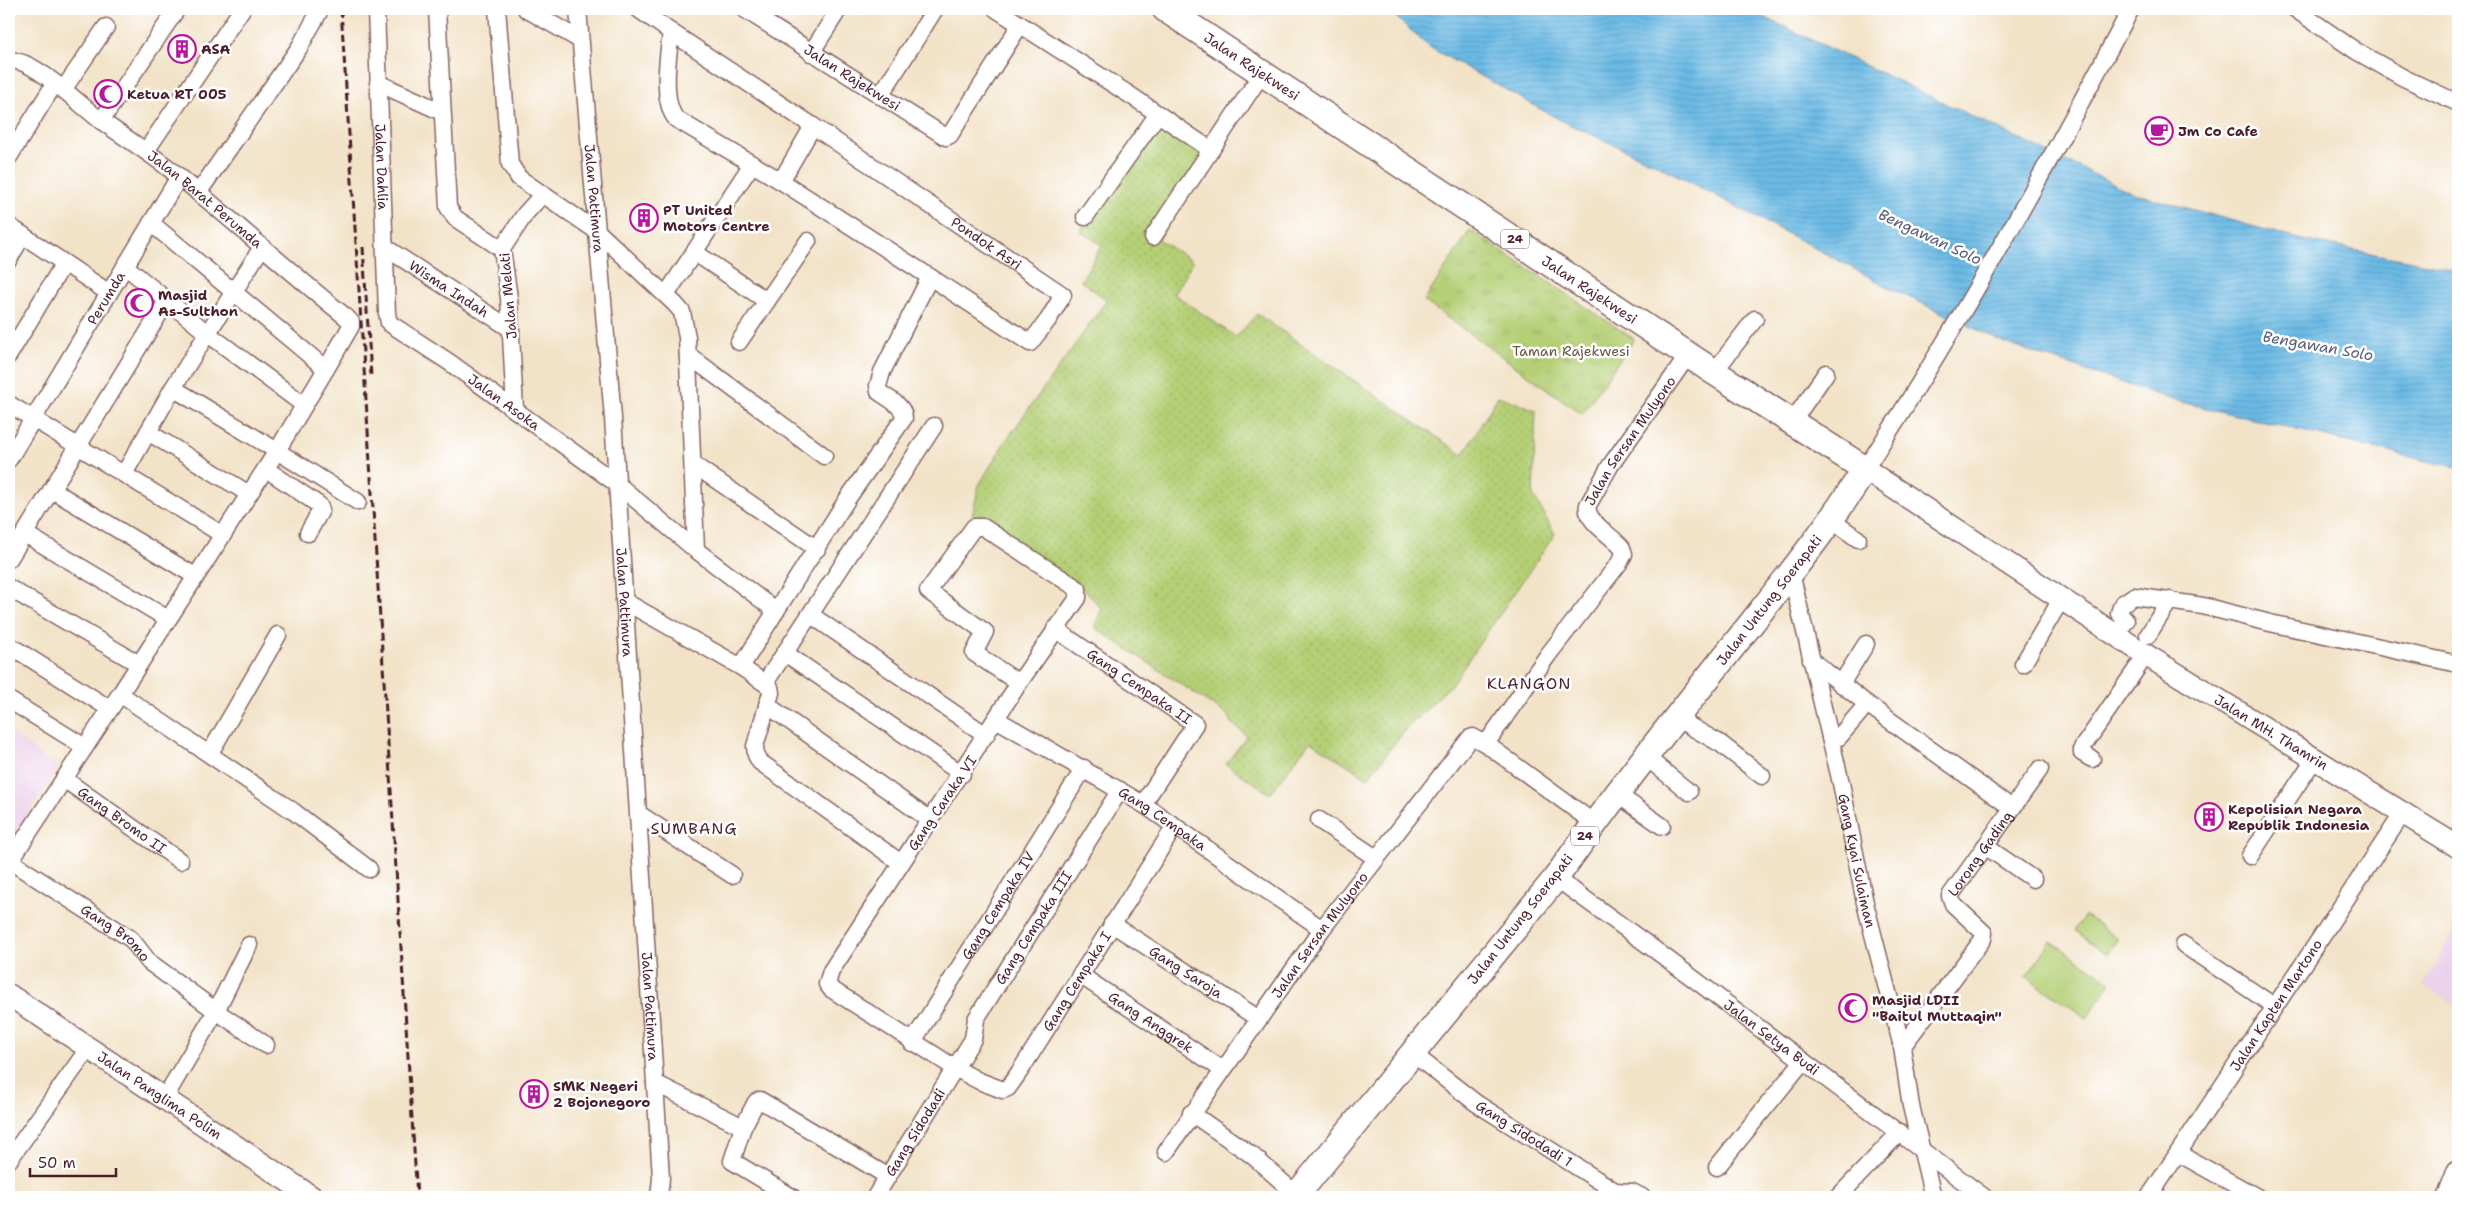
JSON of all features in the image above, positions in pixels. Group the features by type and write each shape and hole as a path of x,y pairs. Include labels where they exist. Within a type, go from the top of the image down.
{"highway":[{"name":"Jalan Rajekwesi","path":"1165,9 1714,372 1865,469"},
{"name":"Jalan Untung Soerapati","path":"1295,1197 1556,878 1594,823 1791,573 1831,520 1865,469"}],"main road":[{"name":"Jalan MH. Thamrin","path":"1865,469 2085,614 2147,645 2407,811 2458,847"},
{"name":"Jalan MH. Thamrin","path":"2085,614 2144,640 2245,709"},
{"name":"Jalan MH. Thamrin","path":"2297,741 2315,758 2407,811 2458,834"},
{"name":"Jalan Panglima Polim","path":"9,995 312,1197"},
{"path":"2448,1197 2458,1171"}],"street":[{"path":"102,121 177,9"},
{"path":"146,150 242,9"},
{"name":"Jalan Dahlia","path":"376,9 386,248 386,313 389,323"},
{"path":"437,9 448,207 455,218 502,249"},
{"path":"497,9 510,164 519,178 598,232 682,312 688,355 694,464 696,550"},
{"path":"526,9 580,40"},
{"name":"Jalan Pattimura","path":"578,9 598,232 617,484 661,1178 659,1197"},
{"path":"638,9 813,126 781,181"},
{"name":"Jalan Rajekwesi","path":"744,9 944,137 948,137 1020,25"},
{"path":"811,53 839,9"},
{"path":"880,96 935,9"},
{"path":"996,9 1211,150"},
{"path":"1865,469 1943,346 2073,119 2131,9"},
{"path":"2298,9 2356,51 2404,78 2458,103"},
{"path":"198,193 299,48 320,12"},
{"path":"9,157 59,87 106,27"},
{"name":"Pondok Asri","path":"671,32 667,101 671,114 676,119 781,181 1030,343 1048,320 1063,295 813,126"},
{"name":"Jalan Barat Perumda","path":"9,61 23,63 59,87 102,121 146,150 351,322"},
{"path":"1153,237 1263,72"},
{"path":"378,83 442,112"},
{"path":"1086,217 1158,114"},
{"path":"666,295 752,164"},
{"name":"Perumda","path":"9,459 179,177"},
{"name":"Jalan Melati","path":"515,410 507,278 502,249 525,214 542,195"},
{"path":"151,223 326,369"},
{"path":"9,259 16,231 109,293"},
{"path":"740,342 808,241"},
{"path":"124,474 232,290 262,247"},
{"name":"Wisma Indah","path":"386,248 511,328"},
{"path":"694,252 767,301"},
{"path":"9,355 64,263"},
{"path":"125,266 207,333 304,405"},
{"path":"741,668 848,498 904,418 904,412 879,392 878,386 882,372 930,277"},
{"path":"9,559 167,301"},
{"path":"1714,372 1755,319"},
{"name":"Gang Bromo","path":"266,1045 149,962 130,939 9,862 266,469 326,369 351,322"},
{"name":"Jalan Asoka","path":"389,323 449,362 617,484 696,550 776,612"},
{"name":"Jalan Sersan Mulyono","path":"1166,1152 1322,929 1376,858 1470,738 1473,737 1486,744 1548,656 1620,562 1624,554 1622,548 1590,517 1587,510 1588,505 1610,466 1689,354"},
{"path":"688,355 824,456"},
{"path":"1792,422 1826,374"},
{"path":"173,388 277,450 358,502"},
{"path":"9,404 223,535"},
{"path":"765,683 934,426"},
{"path":"148,432 250,494"},
{"path":"694,464 817,549"},
{"path":"266,469 319,505 321,510 308,533"},
{"path":"52,490 195,576"},
{"path":"1831,520 1858,538"},
{"name":"Gang Caraka VI","path":"955,1068 912,1043 827,984 831,972 901,863 962,774 1055,629 1078,598 1078,589 983,527 974,527 928,591 985,632 974,653 1019,683"},
{"path":"25,534 168,619"},
{"name":"Gang Kyai Sulaiman","path":"1791,573 1830,738 1865,903 1902,1047 1911,1106 1933,1197"},
{"path":"10,593 139,664"},
{"path":"2120,629 2126,621 2120,613 2122,604 2134,596 2203,606 2458,664"},
{"path":"2023,664 2062,598"},
{"path":"2092,759 2082,753 2082,748 2147,645 2170,600"},
{"path":"624,601 741,668 770,687 771,693 755,746 756,755 760,762 901,863"},
{"path":"810,615 986,735"},
{"name":"Gang Cempaka II","path":"1055,629 1195,724 1143,804"},
{"path":"210,754 278,635"},
{"path":"1841,684 1866,644"},
{"path":"9,645 110,709"},
{"path":"785,653 962,774"},
{"name":"Lorong Gading","path":"1811,660 1867,704 2012,808 1952,893 1950,899 1984,933 1984,939 1902,1047"},
{"path":"120,694 294,811 369,869"},
{"path":"9,700 85,747"},
{"path":"1830,738 1839,737 1867,704"},
{"path":"767,705 930,820"},
{"path":"1676,718 1721,744 1762,776"},
{"name":"Gang Cempaka","path":"996,720 1084,768 1143,804 1322,929"},
{"path":"1486,744 1594,823"},
{"path":"1646,757 1689,792"},
{"path":"2250,856 2315,758"},
{"name":"Gang Cempaka IV","path":"912,1043 1084,768"},
{"path":"2012,808 2040,769"},
{"name":"Gang Bromo II","path":"64,779 180,862"},
{"name":"Gang Cempaka III","path":"955,1068 972,1038 976,1020 1120,790"},
{"path":"1617,794 1662,826"},
{"name":"Jalan Kapten Martono","path":"2152,1196 2274,1006 2407,811"},
{"path":"639,814 732,875"},
{"path":"1319,820 1376,858"},
{"name":"Gang Cempaka I","path":"955,1068 997,1090 1008,1088 1176,826"},
{"path":"1985,846 2033,879"},
{"name":"Jalan Setya Budi","path":"1556,878 1900,1132 1984,1197"},
{"name":"Gang Saroja","path":"1112,924 1259,1019"},
{"path":"164,1099 216,1011 249,945"},
{"path":"2184,945 2274,1006"},
{"name":"Gang Anggrek","path":"1080,975 1223,1070"},
{"path":"9,1160 88,1049"},
{"name":"Gang Sidodadi 1","path":"1412,1054 1476,1103 1615,1191 1632,1192 1642,1197"},
{"path":"1718,1167 1803,1061"},
{"name":"Gang Sidodadi","path":"875,1197 955,1068"},
{"path":"655,1082 743,1127"},
{"path":"792,1197 732,1161 743,1127 756,1102 760,1100 887,1176"},
{"path":"1192,1113 1253,1156 1288,1188 1295,1197"},
{"path":"1838,1197 1900,1132"},
{"path":"2178,1153 2257,1197"}],"shaded area":[{"path":"9,732 58,767 9,844"},
{"path":"2458,921 2458,1007 2424,985"}],"green space":[{"path":"1159,118 1203,151 1159,240 1193,261 1174,294 1236,337 1257,314 1463,455 1498,396 1536,410 1533,495 1555,534 1451,685 1405,730 1368,778 1310,741 1270,794 1226,764 1247,736 1232,723 1229,716 1094,627 1102,609 1086,591 972,516 979,485 1004,443 1107,300 1081,281 1102,245 1080,231"},
{"name":"Taman Rajekwesi","path":"1470,230 1634,339 1582,414 1424,301"},
{"path":"2085,915 2118,939 2107,954 2074,930"},
{"path":"2051,941 2111,982 2087,1018 2026,977"}],"water":[{"name":"Bengawan Solo","path":"1387,9 1747,9 2133,193 2302,240 2458,270 2458,467 2173,400 2005,343 1894,290 1652,162 1560,120 1429,47"}],"railway":[{"path":"341,9 417,1197"},
{"path":"363,247 371,376"}],"place":[{"name":"ASA","path":"182,49"},
{"name":"Ketua RT 005","path":"108,94"},
{"name":"Jm Co Cafe","path":"2159,131"},
{"name":"PT United Motors Centre","path":"644,218"},
{"name":"Masjid As-Sulthon","path":"139,303"},
{"name":"Kepolisian Negara Republik Indonesia","path":"2209,817"},
{"name":"Masjid LDII \"Baitul Muttaqin\"","path":"1853,1008"},
{"name":"SMK Negeri 2 Bojonegoro","path":"534,1094"}],"district":[{"name":"KLANGON","path":"1529,683"},
{"name":"SUMBANG","path":"694,828"}]}
